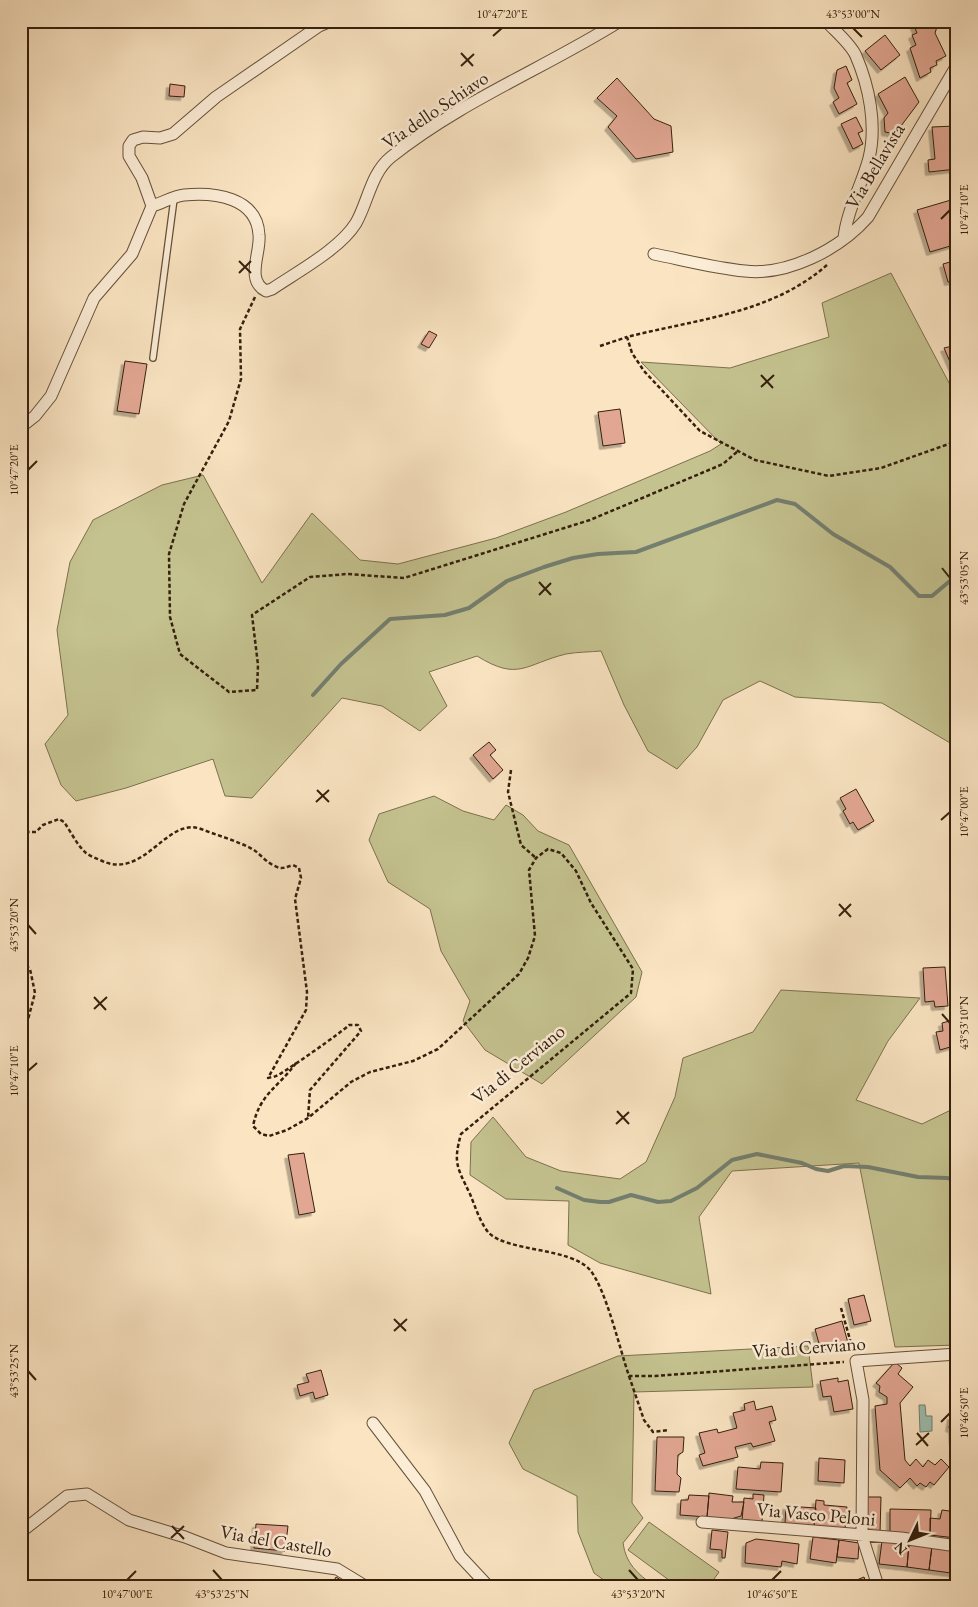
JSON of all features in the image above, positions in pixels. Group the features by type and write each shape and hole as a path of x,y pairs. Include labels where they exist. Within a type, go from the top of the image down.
{"street":[{"path":"21,427 35,416 51,396 94,298 132,254 152,206 142,178 129,156 129,146 132,140 143,137 160,138 173,134 216,97 262,68 319,26 331,21"},
{"name":"Via dello Schiavo","path":"259,287 266,291 272,289 348,233 356,223 375,178 390,158 461,108 620,21"},
{"path":"826,21 856,54 869,101 873,128 869,158 845,226 844,238"},
{"name":"Via Bellavista","path":"654,254 746,272 771,270 796,264 820,253 844,238 868,217 957,65"},
{"path":"152,206 182,195 220,195 246,207 257,222 260,235 255,280 259,287"},
{"name":"Via di Cerviano","path":"856,1361 957,1354"},
{"path":"856,1361 863,1400 862,1536 878,1586"},
{"path":"373,1423 424,1491 460,1556 488,1586"},
{"name":"Via del Castello","path":"21,1532 67,1496 87,1494 129,1520 185,1537 226,1553 337,1569 365,1586"},
{"name":"Via Vasco Peloni","path":"702,1522 901,1538 957,1546"}],"lane":[{"path":"153,358 174,199"}],"path":[{"path":"600,346 627,337 733,314 776,299 812,278 834,259"},
{"path":"259,287 240,329 241,379 229,421 184,504 169,554 170,617 180,654 229,692 257,690 258,665 252,615 310,577 347,574 404,578 590,520 723,464 738,451"},
{"path":"627,337 632,353 644,372 700,431 754,460 829,476 881,468 957,441"},
{"path":"296,1063 257,1108 253,1126 261,1134 269,1136 308,1118 351,1082 364,1076 413,1061 438,1049 519,974 528,958 535,936 530,870 536,858 521,845 508,792 511,770"},
{"path":"21,826 29,832 36,832 43,825 59,819 64,822 87,853 116,866 130,864 176,832 200,828 211,834 240,843 264,857 273,866 282,869 293,865 299,868 301,878 294,899 307,992 306,1010 268,1078 277,1076 344,1031 349,1025 358,1025 361,1031 310,1090 308,1118"},
{"name":"Via di Cerviano","path":"536,858 548,849 560,853 576,871 591,903 633,969 631,994 461,1134 455,1155 459,1173 487,1231 498,1240 567,1257 589,1268 600,1286 629,1376 655,1376 856,1361"},
{"path":"21,962 30,969 34,992 21,1046"},
{"path":"841,1308 856,1361"},
{"path":"629,1376 644,1420 654,1432 669,1430"}],"shaded area":[{"path":"891,273 957,398 957,747 882,703 795,697 760,681 723,700 697,747 677,769 648,751 624,705 601,651 566,654 522,669 503,668 477,656 429,672 447,706 420,731 382,706 342,698 252,798 225,796 213,759 126,788 76,801 61,785 45,744 68,715 57,630 70,562 93,520 162,485 203,475 262,583 312,513 360,560 398,564 496,538 566,512 710,451 721,444 641,362 730,368 829,337 822,303"},
{"path":"434,796 463,811 494,820 506,805 523,815 538,831 569,845 642,972 636,997 542,1084 485,1050 463,1021 470,1001 441,951 430,909 388,882 369,840 379,814"},
{"path":"781,990 920,998 888,1041 856,1100 922,1124 957,1107 957,1345 895,1347 859,1163 732,1171 699,1217 711,1294 600,1263 568,1245 569,1201 506,1199 470,1175 471,1142 493,1117 526,1157 561,1171 620,1179 646,1162 675,1097 683,1058 753,1032"},
{"path":"808,1346 813,1387 634,1392 632,1503 643,1518 623,1543 624,1550 633,1568 654,1586 612,1586 594,1573 578,1532 577,1496 523,1469 509,1443 534,1390 618,1356"},
{"path":"919,1405 925,1405 926,1416 932,1416 932,1431 920,1432"},
{"path":"649,1522 719,1572 709,1586 677,1586 628,1550"}],"building":[{"path":"912,21 939,21 935,33 946,56 936,61 937,65 930,68 931,72 920,78 910,48 916,45 912,35 917,33"},
{"path":"885,35 900,55 881,70 865,51"},
{"path":"846,66 852,80 847,83 857,104 839,114 833,102 839,98 834,88 837,70"},
{"path":"905,77 919,102 895,134 885,132 884,118 888,113 878,94"},
{"path":"617,78 654,119 671,126 673,152 636,159 608,127 617,116 597,98"},
{"path":"170,84 185,86 184,97 169,96"},
{"path":"856,117 863,131 858,133 863,144 853,149 841,124"},
{"path":"955,126 957,169 929,172 928,160 935,159 932,127"},
{"path":"951,200 957,220 957,244 930,252 917,210"},
{"path":"957,260 956,288 953,281 948,282 943,264"},
{"path":"429,331 437,335 429,348 421,344"},
{"path":"957,345 957,378 944,348"},
{"path":"125,361 147,364 139,414 117,411"},
{"path":"620,409 625,443 603,446 598,412"},
{"path":"489,742 496,750 490,755 503,770 493,779 473,755"},
{"path":"856,789 874,821 858,830 853,822 850,824 843,811 846,809 840,798"},
{"path":"945,967 948,1006 935,1007 934,1001 925,1002 923,968"},
{"path":"957,1019 957,1045 940,1050 936,1032 943,1031 942,1023"},
{"path":"304,1153 315,1212 299,1215 288,1155"},
{"path":"864,1295 871,1321 854,1325 848,1299"},
{"path":"842,1321 848,1343 821,1351 815,1329"},
{"path":"895,1362 902,1368 898,1374 913,1387 900,1403 905,1460 910,1466 916,1459 923,1467 928,1460 935,1465 941,1459 949,1467 934,1485 930,1482 926,1487 920,1483 917,1486 910,1478 900,1488 880,1470 875,1406 887,1404 887,1397 879,1392 880,1386 876,1383"},
{"path":"321,1370 328,1395 315,1399 313,1392 300,1396 297,1385 309,1382 306,1374"},
{"path":"838,1378 838,1382 848,1380 853,1409 834,1412 831,1396 823,1397 820,1381"},
{"path":"754,1401 756,1410 772,1406 776,1420 769,1422 775,1441 753,1447 751,1443 735,1447 738,1457 703,1466 699,1455 705,1453 699,1433 717,1429 718,1433 737,1428 733,1413 745,1410 744,1404"},
{"path":"951,1416 957,1416 957,1447 953,1442 952,1429 949,1428"},
{"path":"657,1437 684,1437 683,1452 678,1455 677,1474 681,1478 679,1492 655,1491"},
{"path":"819,1458 845,1460 844,1483 818,1481"},
{"path":"761,1462 783,1463 781,1492 736,1489 738,1467 760,1469"},
{"path":"709,1493 733,1496 732,1502 744,1502 741,1516 731,1519 707,1517"},
{"path":"753,1494 764,1495 762,1522 742,1521 744,1498 753,1499"},
{"path":"689,1495 709,1496 707,1517 680,1515 681,1500 688,1500"},
{"path":"867,1497 881,1497 880,1533 866,1533"},
{"path":"816,1500 824,1501 824,1505 847,1507 845,1529 814,1526"},
{"path":"786,1506 816,1508 814,1526 785,1524"},
{"path":"890,1509 931,1510 930,1535 890,1534"},
{"path":"942,1510 957,1512 956,1538 930,1535 930,1518 940,1519"},
{"path":"256,1524 288,1526 285,1551 254,1548"},
{"path":"712,1530 728,1532 725,1558 722,1558 722,1550 710,1549"},
{"path":"813,1537 839,1540 836,1563 810,1559"},
{"path":"756,1539 799,1544 797,1564 782,1561 781,1567 745,1563 746,1543"},
{"path":"839,1540 859,1543 858,1559 837,1557"},
{"path":"882,1541 909,1544 907,1567 879,1564"},
{"path":"909,1544 932,1546 929,1570 907,1567"},
{"path":"932,1546 954,1549 951,1573 929,1570"},
{"path":"954,1549 957,1549 957,1574 951,1573"},
{"path":"336,1577 351,1586 331,1586"},
{"path":"864,1577 867,1586 842,1586"}],"waterway":[{"path":"313,695 341,664 390,619 445,615 469,608 507,581 544,567 573,558 598,554 636,552 777,500 795,504 833,534 890,567 919,596 932,596 957,575"},
{"path":"557,1188 584,1200 600,1202 609,1202 631,1195 658,1202 671,1201 697,1188 732,1160 757,1154 802,1163 816,1169 828,1171 844,1166 868,1167 918,1177 957,1180"}]}
